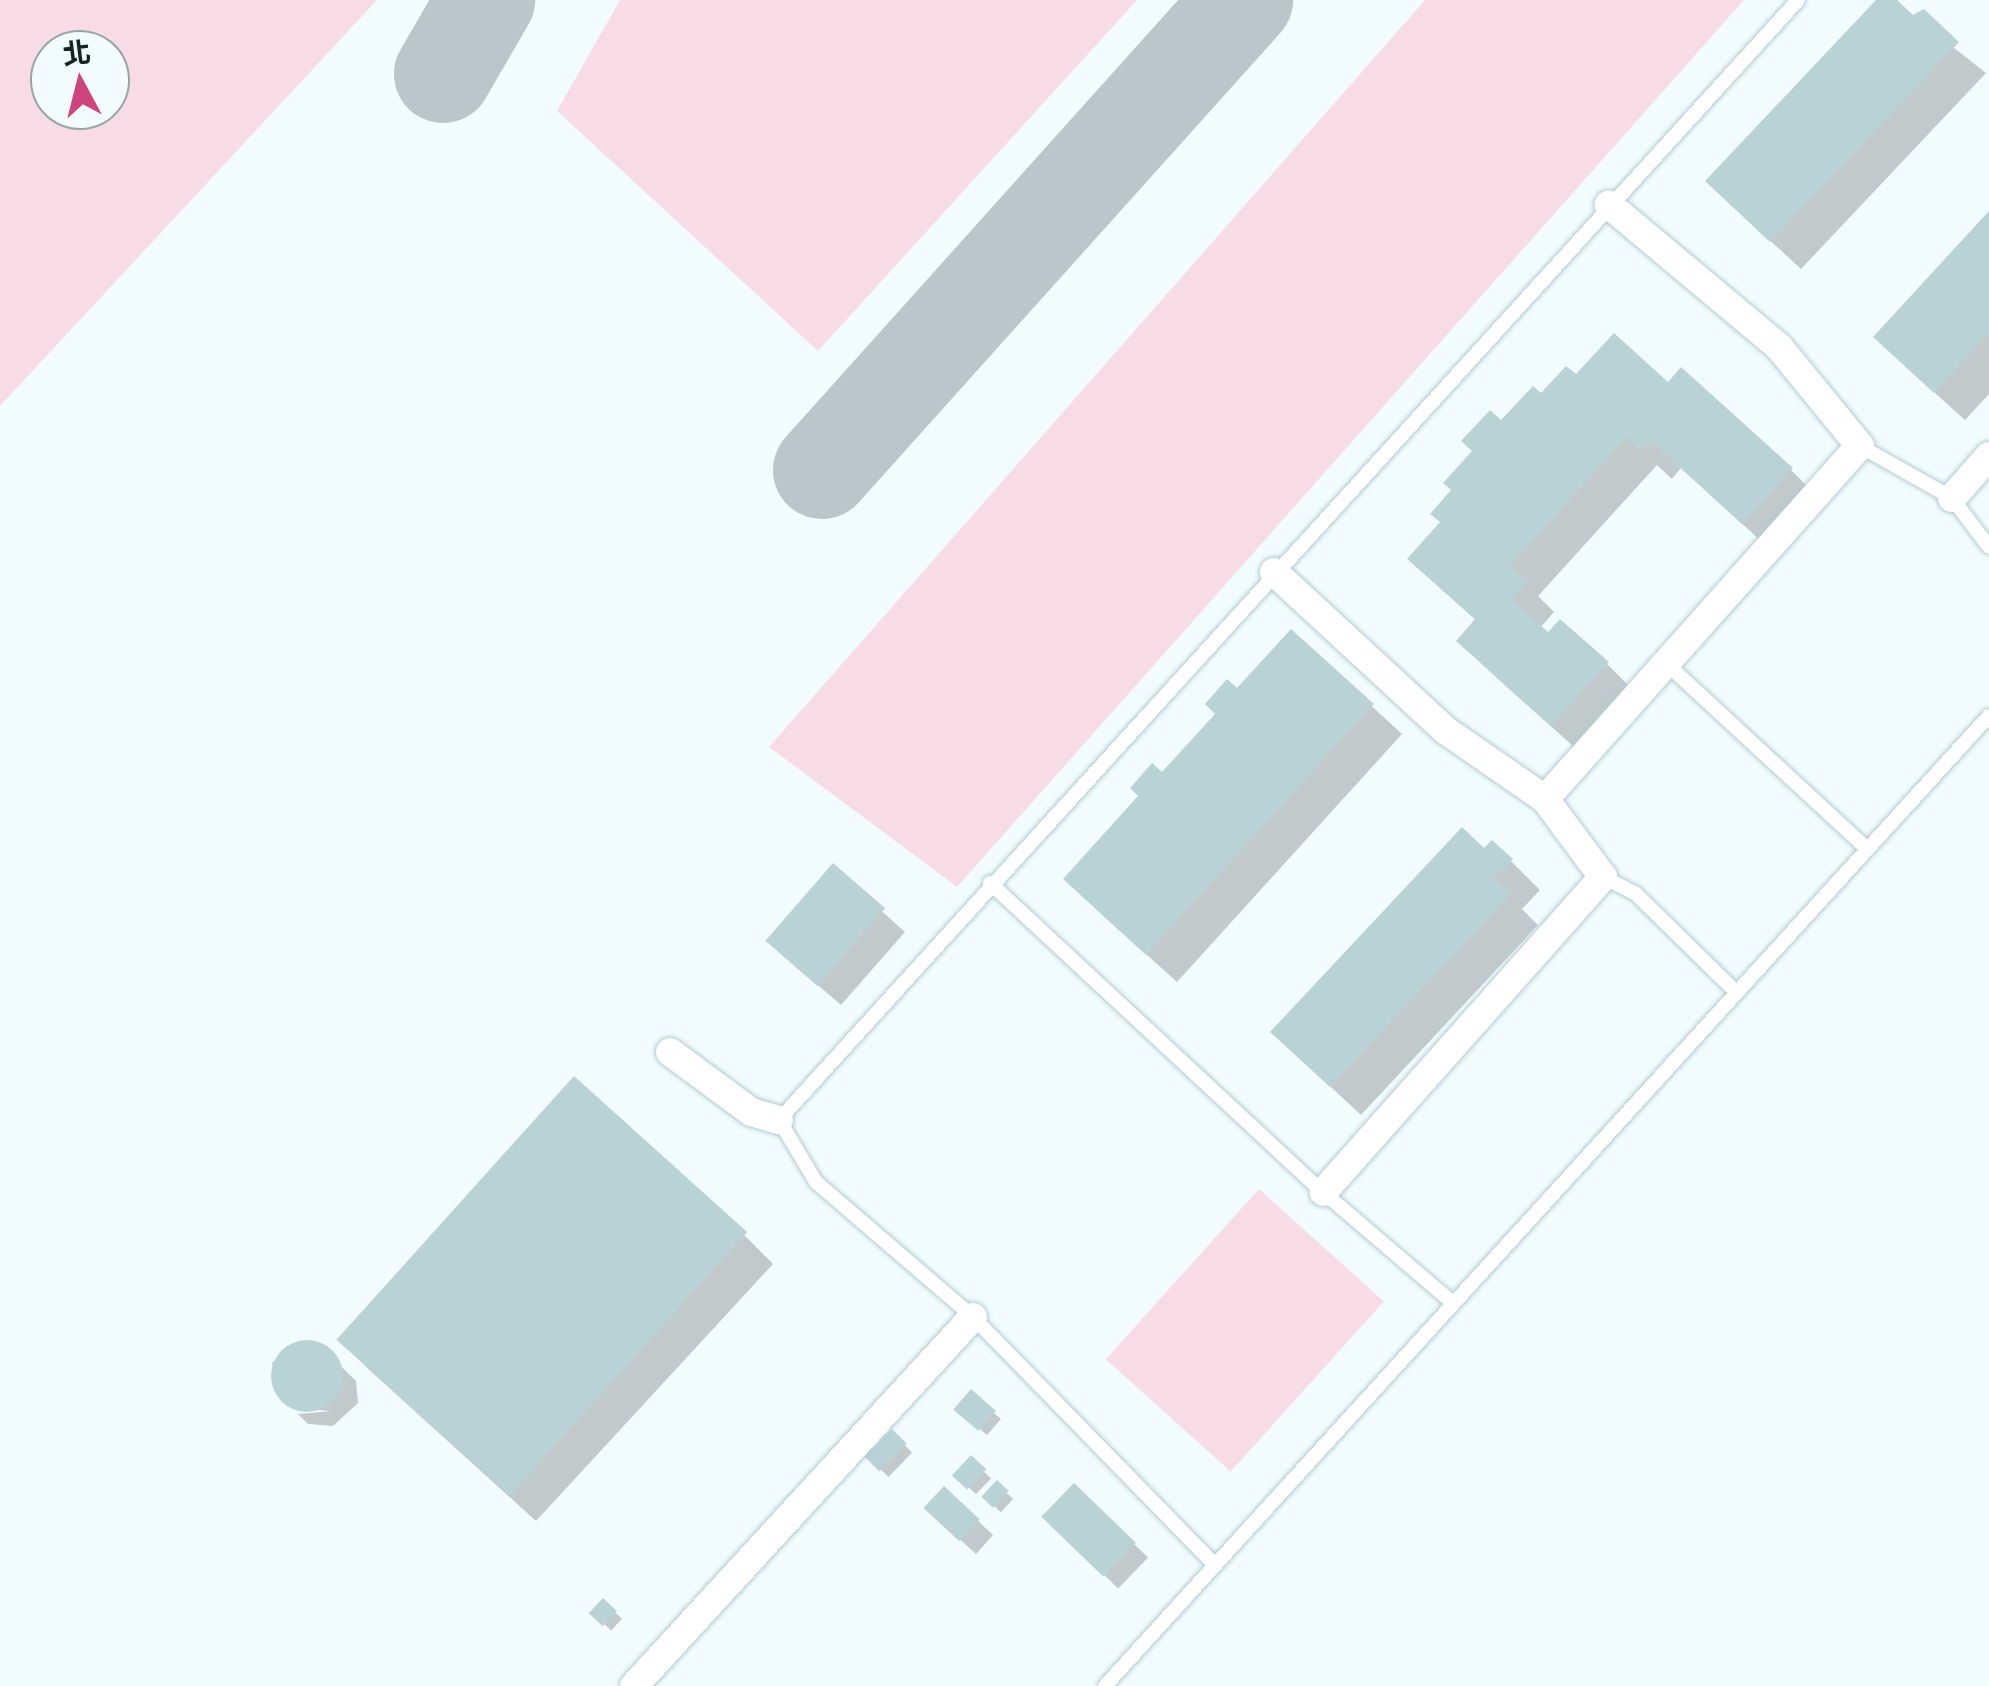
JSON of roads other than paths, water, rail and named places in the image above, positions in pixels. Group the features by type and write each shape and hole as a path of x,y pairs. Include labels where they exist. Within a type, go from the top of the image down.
{"street":[{"path":"1545,800 1669,666 1860,446 1778,347 1609,205"},
{"path":"1952,498 1989,456"},
{"path":"1274,572 1445,730 1545,800 1603,877 1323,1192"},
{"path":"670,1052 750,1112 779,1120"},
{"path":"634,1686 973,1317"}],"lane":[{"path":"1213,1562 973,1317 816,1182 779,1120 990,883 1798,0"},
{"path":"1860,446 1952,498 1989,547"},
{"path":"1669,666 1867,848"},
{"path":"1105,1686 1213,1562 1989,716"},
{"path":"1603,877 1636,894 1736,992"},
{"path":"990,883 1323,1192 1452,1302"}]}
